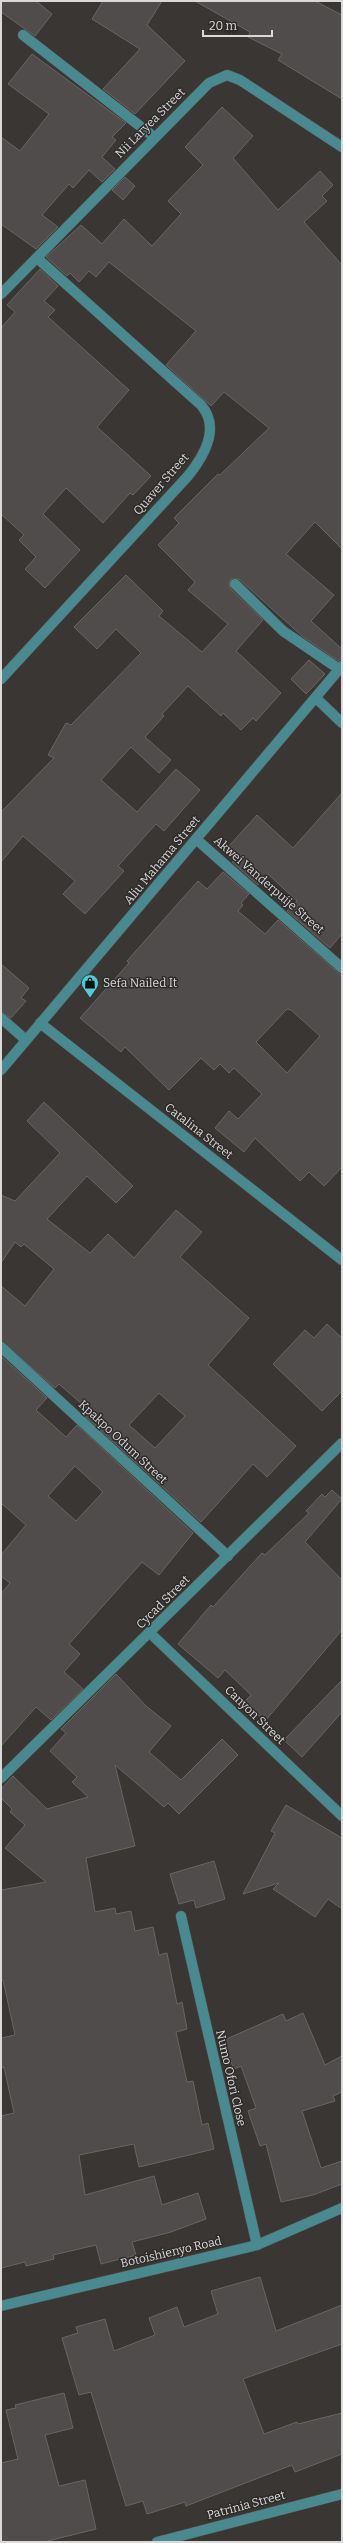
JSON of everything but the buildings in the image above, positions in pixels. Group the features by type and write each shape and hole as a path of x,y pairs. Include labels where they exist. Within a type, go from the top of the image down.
{"street":[{"path":"22,35 154,137"},
{"name":"Nii Laryea Street","path":"1,294 154,137 209,83 227,75 240,80 342,147"},
{"name":"Quaver Street","path":"1,679 188,476 201,458 210,433 210,419 201,405 37,258"},
{"path":"235,584 283,631 341,668"},
{"name":"Aliu Mahama Street","path":"1,1070 341,668"},
{"path":"316,698 342,723"},
{"name":"Akwei Vanderpuije Street","path":"196,839 342,968"},
{"path":"1,1018 26,1040"},
{"name":"Catalina Street","path":"40,1023 342,1260"},
{"name":"Kpakpo Odum Street","path":"1,1347 228,1556"},
{"name":"Cycad Street","path":"1,1778 342,1443"},
{"name":"Canyon Street","path":"150,1633 342,1816"},
{"name":"Numo Ofori Close","path":"181,1916 257,2246"},
{"name":"Botoishienyo Road","path":"1,2306 257,2246 342,2208"},
{"name":"Patrinia Street","path":"157,2542 342,2494"}],"place":[{"name":"Sefa Nailed It","path":"90,998"}]}
